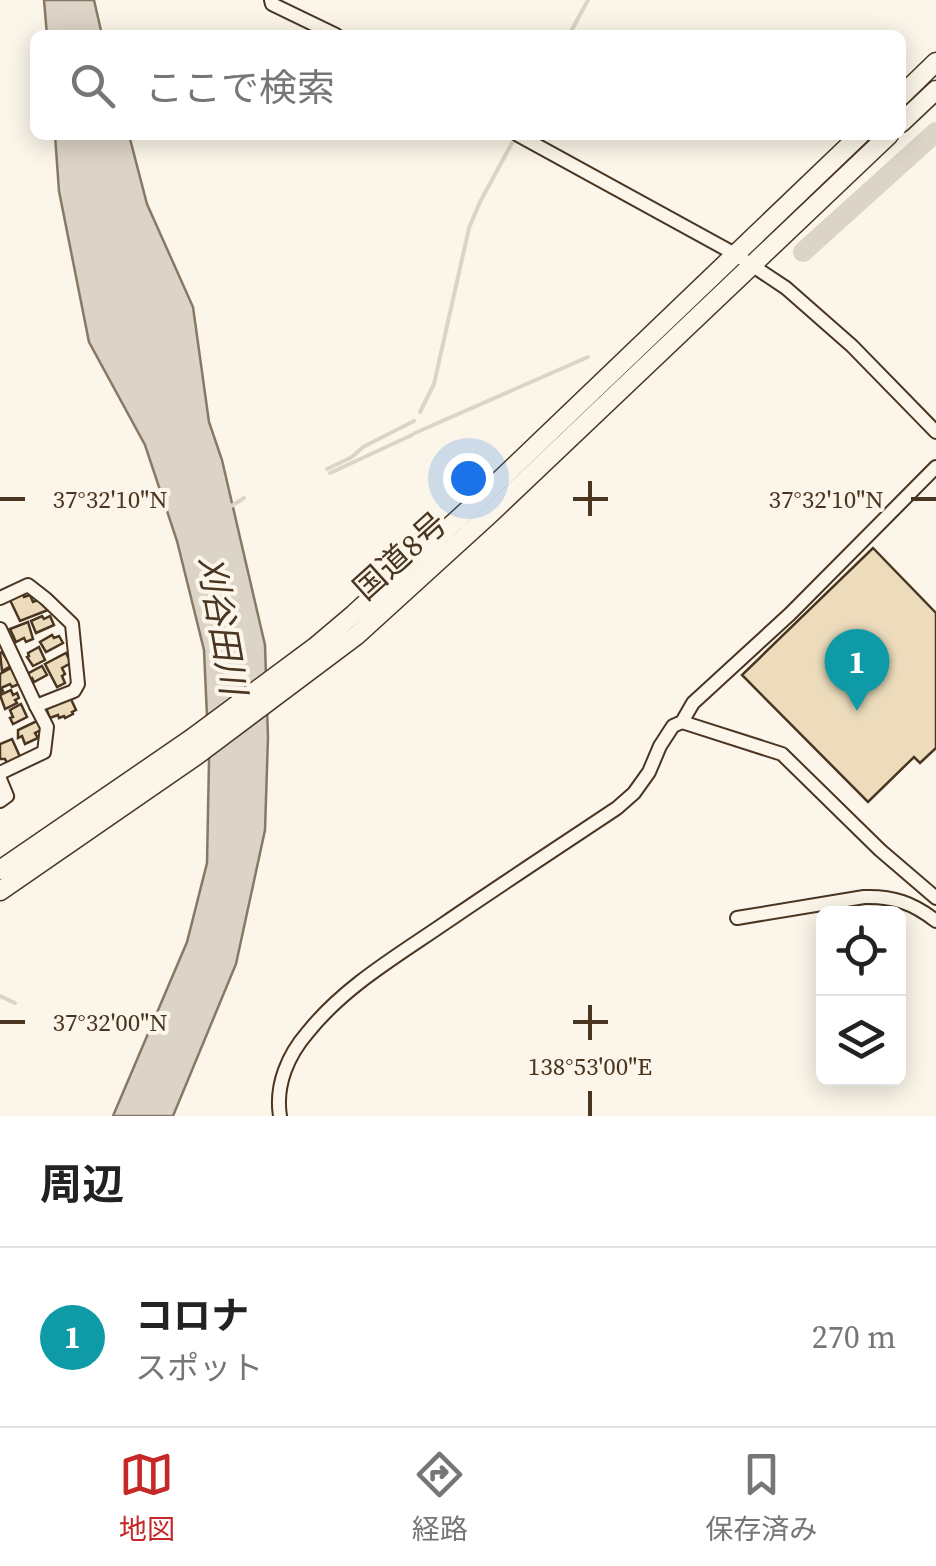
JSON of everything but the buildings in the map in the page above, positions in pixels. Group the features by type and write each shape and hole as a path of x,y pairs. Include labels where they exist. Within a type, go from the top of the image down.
{"highway":[{"path":"906,91 936,62"},
{"path":"906,119 936,90"},
{"name":"国道8号","path":"0,870 190,739 315,647 390,583 855,140"},
{"name":"国道8号","path":"0,891 356,635 429,571 884,140"}],"street":[{"path":"271,0 272,4 326,30"},
{"path":"527,140 754,265 820,315 936,432"},
{"path":"280,1116 280,1083 294,1053 332,1005 384,964 634,793 673,726 682,722 693,703 790,614 936,467"},
{"path":"0,598 28,586 72,624 78,684 74,690 36,706"},
{"path":"0,629 47,727 44,752 0,776 7,796 0,802"},
{"path":"682,722 782,754 880,850 936,898"},
{"path":"737,918 882,896 901,899 936,922"},
{"path":"266,1116 278,1095"}],"water":[{"path":"44,0 94,0 101,30 47,30"},
{"name":"刈谷田川","path":"55,140 130,140 147,204 193,307 209,422 222,460 265,645 265,830 236,964 173,1116 113,1116 187,942 207,863 209,761 204,650 177,541 145,445 89,342 59,191"}],"waterway":[{"path":"572,30 588,0"},
{"path":"803,252 936,132"},
{"path":"420,412 434,384 469,228 512,143"},
{"path":"415,433 588,357"},
{"path":"327,469 414,421"},
{"path":"330,473 412,435"},
{"path":"228,508 244,498"},
{"path":"0,996 15,1003"}],"place":[{"name":"コロナ","path":"857,711"}]}
